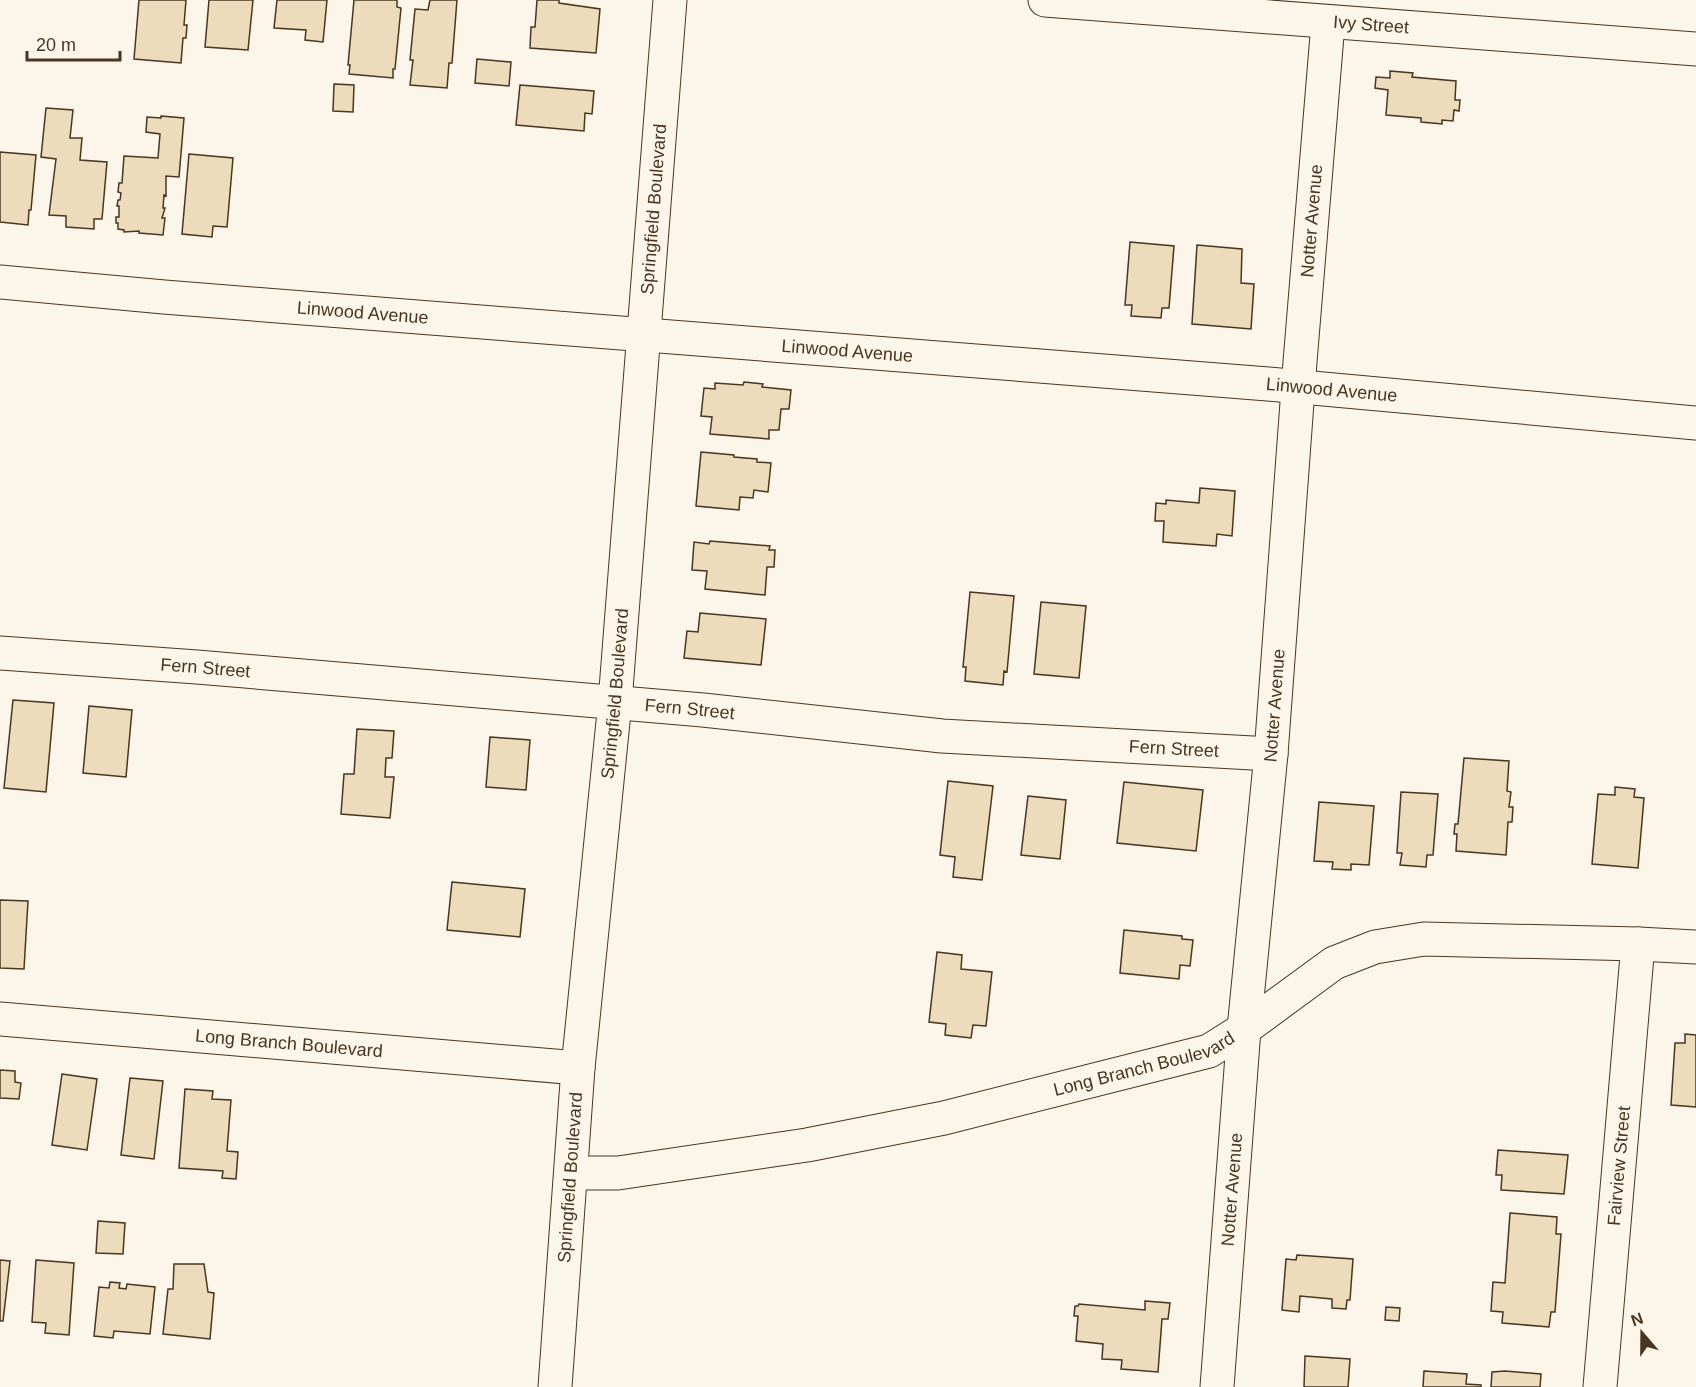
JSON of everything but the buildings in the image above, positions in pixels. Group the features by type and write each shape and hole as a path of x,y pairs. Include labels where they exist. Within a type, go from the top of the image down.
{"street":[{"name":"Springfield Boulevard","path":"555,1387 578,1068 615,702 670,0"},
{"name":"Ivy Street","path":"1045,0 1696,49"},
{"name":"Notter Avenue","path":"1217,1387 1244,1029 1271,754 1328,23"},
{"name":"Linwood Avenue","path":"0,282 1298,387 1696,423"},
{"name":"Fern Street","path":"0,653 615,702 942,736 1271,754"},
{"name":"Long Branch Boulevard","path":"571,1173 618,1173 795,1147 944,1118 1209,1051 1244,1029 1334,963 1375,947 1424,939 1696,947"},
{"name":"Fairview Street","path":"1600,1387 1638,944"},
{"name":"Long Branch Boulevard","path":"0,1019 578,1068"}]}
